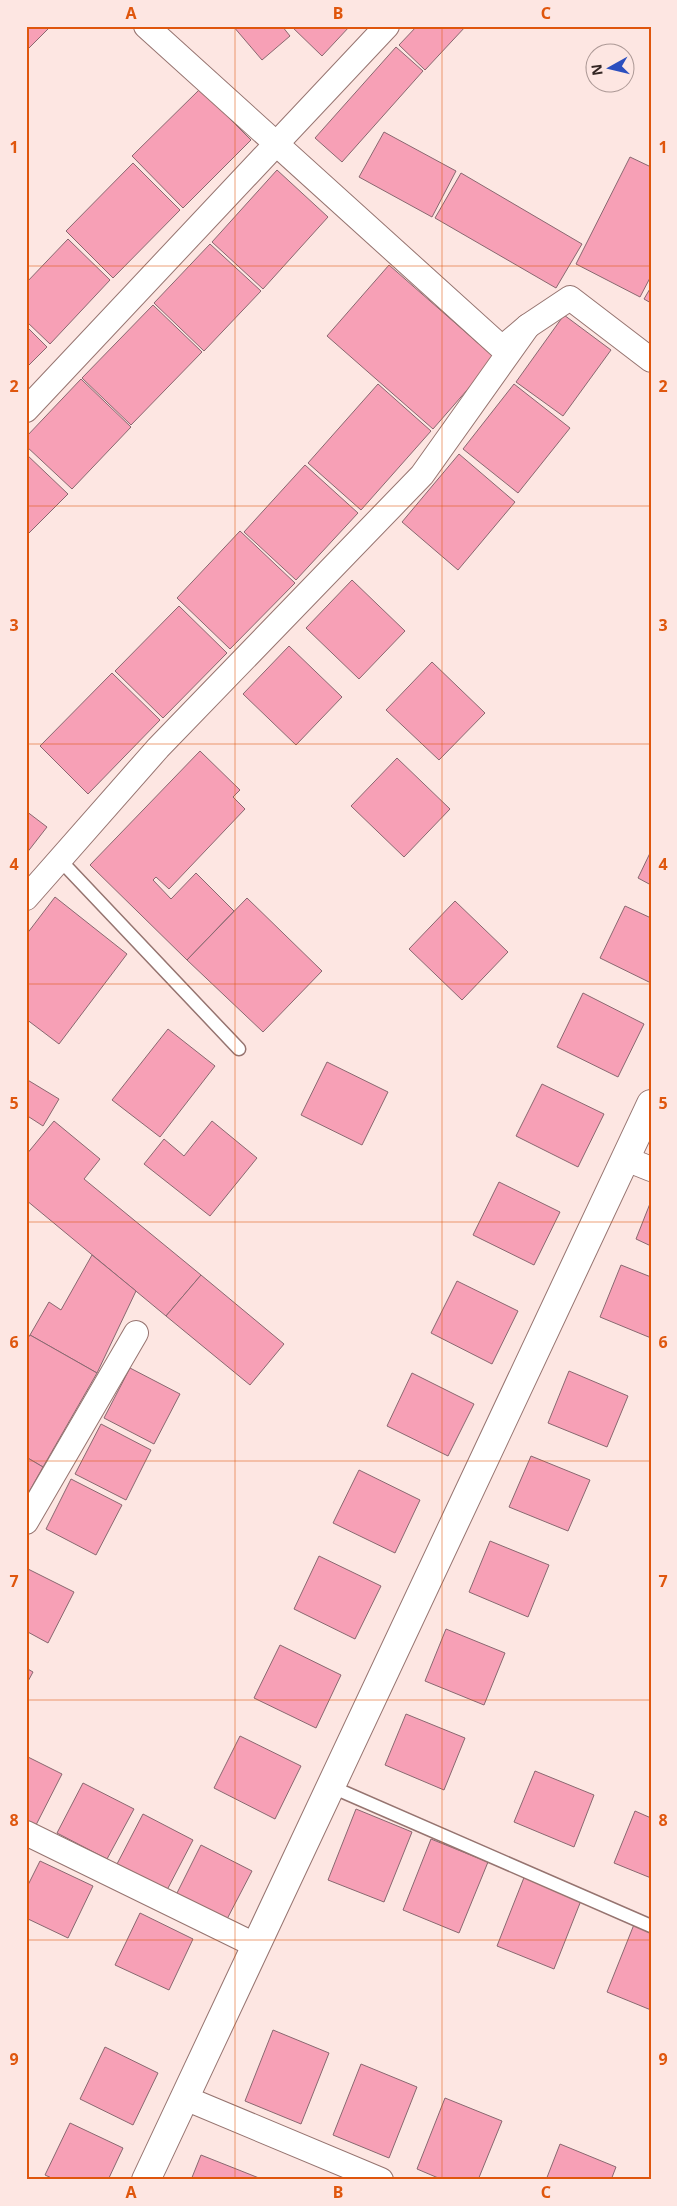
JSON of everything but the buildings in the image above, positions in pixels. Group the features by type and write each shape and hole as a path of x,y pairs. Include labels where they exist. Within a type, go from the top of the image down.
{"street":[{"path":"146,26 502,348 528,326 570,298 651,360"},
{"path":"26,410 386,26"},
{"path":"26,898 158,748 422,475 528,326"},
{"path":"146,2180 255,1945 639,1164 651,1104"},
{"path":"26,1522 136,1333"},
{"path":"26,1832 255,1945"},
{"path":"185,2098 381,2180"}],"lane":[{"path":"60,860 239,1049"},
{"path":"332,1787 651,1926"}]}
